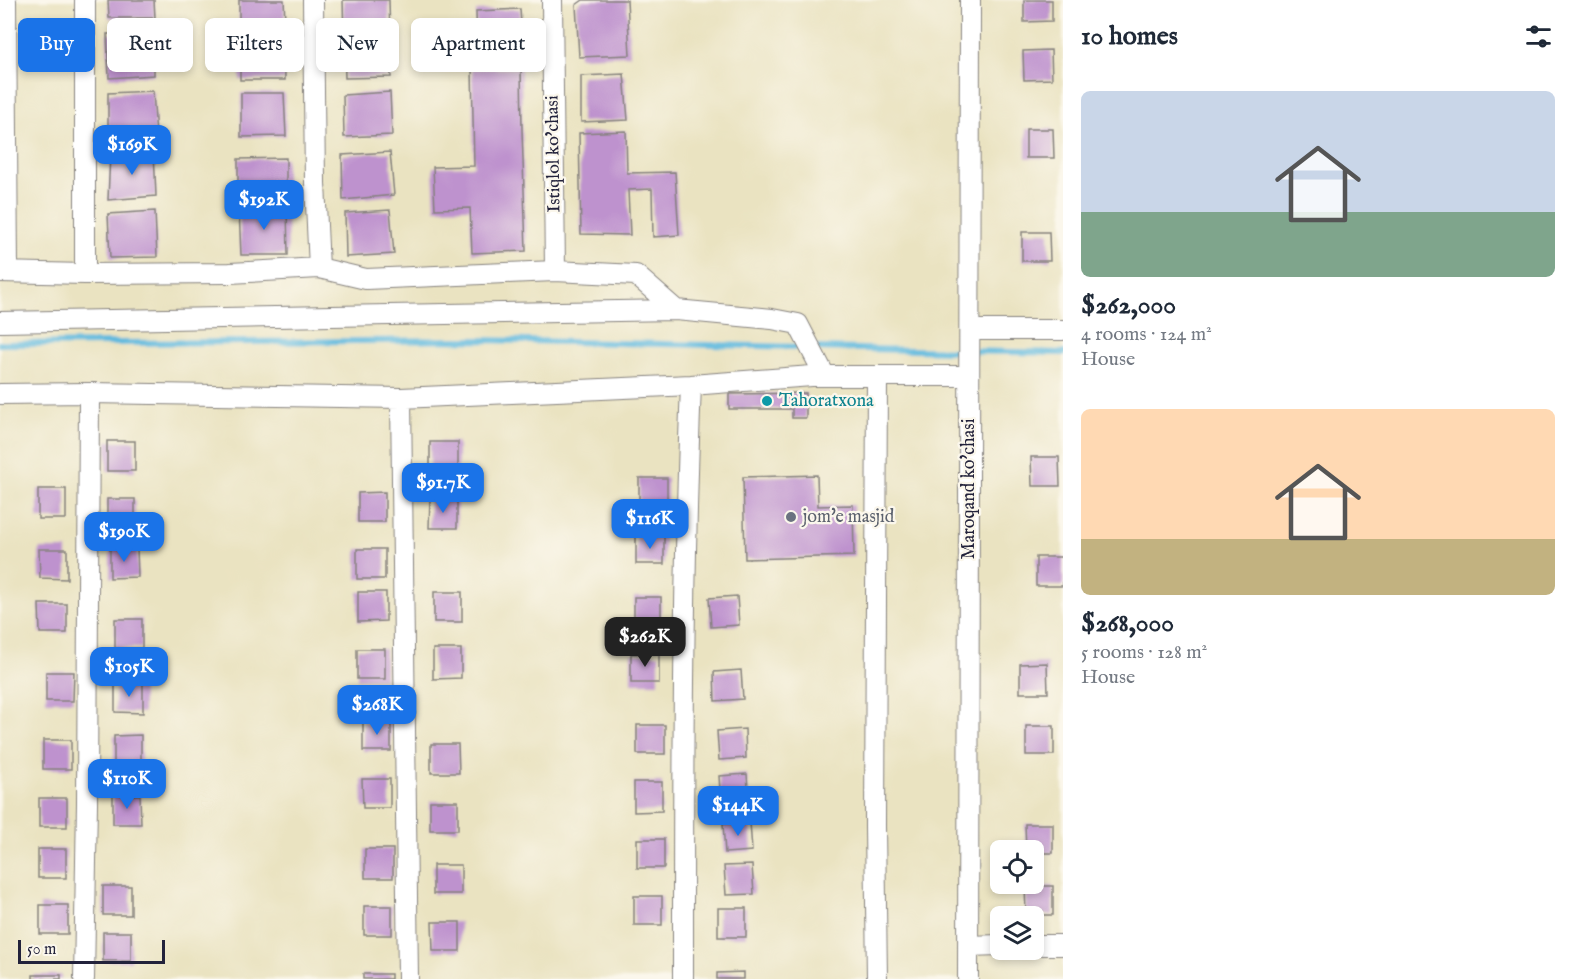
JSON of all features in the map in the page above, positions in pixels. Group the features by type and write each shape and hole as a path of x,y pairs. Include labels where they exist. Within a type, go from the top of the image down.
{"street":[{"path":"6,0 4,272 230,273 319,268 366,279 555,271 636,275 676,310"},
{"path":"85,0 85,274"},
{"path":"313,0 315,183 319,268"},
{"name":"Istiqlol ko'chasi","path":"552,0 555,271"},
{"name":"Maroqand ko'chasi","path":"968,979 970,0"},
{"path":"0,322 676,310 772,319 798,324 825,376"},
{"path":"970,330 1063,330"},
{"path":"0,394 89,393 401,398 691,385 825,376 969,376"},
{"path":"877,376 875,814 877,979"},
{"path":"683,979 683,744 691,385"},
{"path":"84,979 89,393"},
{"path":"401,398 408,979"},
{"path":"968,946 990,945"},
{"path":"1044,945 1063,945"}],"building":[{"path":"108,0 154,0 155,18 109,18"},
{"path":"239,0 284,0 285,18 239,18"},
{"path":"343,0 389,0 389,18 343,18"},
{"path":"583,0 627,0 630,55 579,57 576,5"},
{"path":"1024,0 1052,0 1052,21 1024,22"},
{"path":"520,9 521,18 476,18 476,11"},
{"path":"1051,50 1052,79 1024,80 1023,51"},
{"path":"109,72 154,72 154,75 109,78"},
{"path":"240,72 285,72 285,80 240,80"},
{"path":"345,72 391,72 391,77 345,78"},
{"path":"472,72 521,72 526,251 472,253 470,208 435,209 433,167 474,166"},
{"path":"624,74 628,120 581,122 581,76"},
{"path":"153,91 156,135 108,137 108,93"},
{"path":"390,92 392,135 344,137 343,95"},
{"path":"241,93 284,93 286,136 241,137"},
{"path":"1026,129 1053,129 1054,158 1026,158"},
{"path":"626,131 627,173 675,172 679,235 653,237 652,189 628,190 630,235 581,234 579,133"},
{"path":"154,152 156,196 108,200 110,154"},
{"path":"390,152 394,195 343,200 342,155"},
{"path":"286,158 286,197 238,197 238,159"},
{"path":"287,207 288,255 241,255 239,209"},
{"path":"390,210 394,254 346,257 345,213"},
{"path":"155,211 157,257 110,258 108,214"},
{"path":"1022,232 1049,232 1050,261 1022,261"},
{"name":"Tahoratxona","path":"806,393 806,418 792,418 792,409 729,409 729,394"},
{"path":"107,441 135,441 135,471 107,471"},
{"path":"430,442 458,442 458,471 430,471"},
{"path":"1031,457 1059,457 1060,486 1032,486"},
{"path":"817,475 818,506 853,505 854,556 745,559 743,477"},
{"path":"639,478 667,478 667,507 639,507"},
{"path":"38,489 66,489 66,519 38,519"},
{"path":"385,492 385,522 358,522 358,493"},
{"path":"107,499 135,499 135,528 107,528"},
{"path":"430,499 457,499 457,528 429,528"},
{"path":"636,535 664,535 664,564 636,564"},
{"path":"110,548 137,548 138,577 110,578"},
{"path":"39,549 67,549 67,579 40,578"},
{"path":"357,549 385,549 385,579 357,579"},
{"path":"1036,557 1063,557 1063,586 1036,586"},
{"path":"358,592 386,592 386,621 358,622"},
{"path":"434,592 462,592 462,622 434,622"},
{"path":"737,596 739,625 711,627 709,598"},
{"path":"634,597 661,597 661,626 634,626"},
{"path":"39,604 67,604 67,633 40,633"},
{"path":"115,619 142,619 142,648 115,648"},
{"path":"357,649 385,649 385,679 357,679"},
{"path":"433,649 461,649 461,678 433,679"},
{"path":"631,654 659,654 659,683 631,683"},
{"path":"1047,663 1048,693 1020,693 1020,664"},
{"path":"741,670 743,699 715,701 714,672"},
{"path":"46,672 74,672 73,701 46,701"},
{"path":"115,683 143,683 143,713 115,712"},
{"path":"363,722 391,722 391,751 363,751"},
{"path":"637,725 665,725 665,754 637,754"},
{"path":"1026,726 1054,726 1054,755 1026,755"},
{"path":"745,729 746,758 719,760 717,731"},
{"path":"141,735 141,765 114,765 114,736"},
{"path":"43,740 71,740 71,769 43,769"},
{"path":"431,744 458,744 459,773 431,773"},
{"path":"747,774 749,804 721,805 719,776"},
{"path":"362,779 390,779 390,808 363,808"},
{"path":"634,782 662,782 662,811 634,812"},
{"path":"113,795 140,795 141,824 113,824"},
{"path":"39,798 67,798 67,827 39,827"},
{"path":"430,801 458,801 458,830 430,830"},
{"path":"750,822 752,851 725,853 723,824"},
{"path":"1025,824 1053,824 1053,853 1044,853 1044,840 1026,840"},
{"path":"637,839 664,839 664,868 637,868"},
{"path":"38,849 66,849 66,878 38,878"},
{"path":"365,849 393,849 393,878 365,878"},
{"path":"433,865 461,865 461,894 433,894"},
{"path":"752,865 754,894 726,895 724,866"},
{"path":"103,886 131,886 131,915 103,915"},
{"path":"1044,886 1053,886 1053,915 1044,915 1044,906 1026,906 1025,894 1044,894"},
{"path":"634,896 662,896 662,925 634,925"},
{"path":"40,905 68,905 68,934 40,934"},
{"path":"364,906 392,906 392,935 364,935"},
{"path":"718,908 746,908 746,937 718,937"},
{"path":"432,922 460,922 460,951 433,951"},
{"path":"103,932 131,932 131,961 103,961"},
{"path":"744,972 744,979 717,979 717,973"},
{"path":"363,974 391,974 391,979 363,979"},
{"path":"33,975 61,975 61,979 33,979"}],"waterway":[{"path":"0,344 478,340 804,347"},
{"path":"815,348 1063,353"}],"place":[{"name":"Tahoratxona","path":"767,401"},
{"name":"jom'e masjid","path":"791,517"}]}
